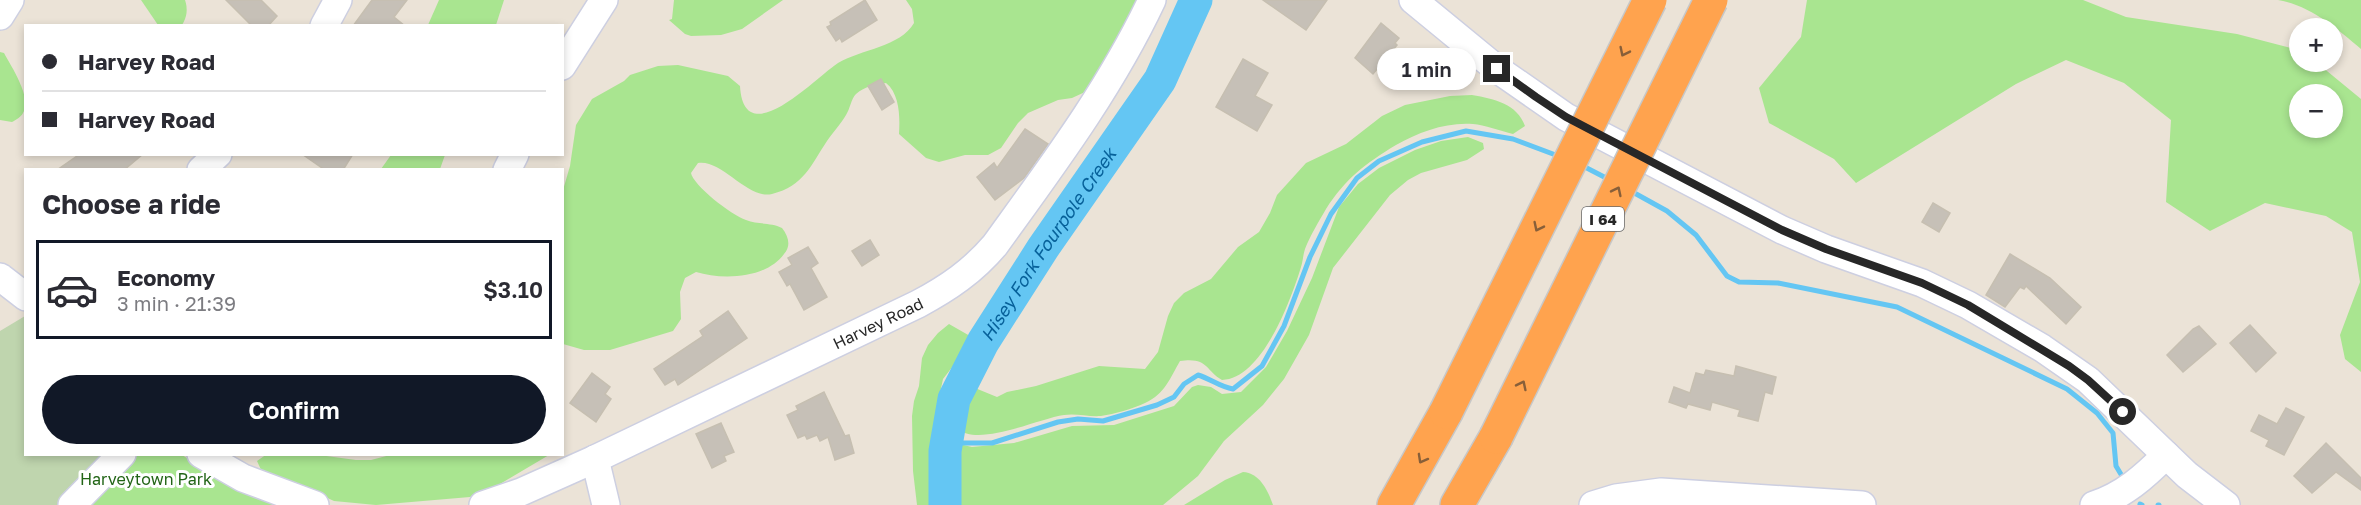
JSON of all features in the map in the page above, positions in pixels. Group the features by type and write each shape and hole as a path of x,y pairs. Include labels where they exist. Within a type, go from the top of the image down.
{"highway":[{"path":"1394,505 1446,412 1650,0"},
{"name":"I 64","path":"1457,505 1496,437 1711,0"}],"street":[{"path":"0,16 10,0"},
{"path":"325,24 338,0"},
{"path":"564,63 604,0"},
{"name":"Harvey Road","path":"483,505 521,492 595,459 918,304 970,272 995,245 1094,106 1129,47 1152,0"},
{"path":"1413,0 1526,90 1576,122 1782,230 1826,249 1922,283 1968,305 2042,348 2088,380 2202,488 2226,505"},
{"path":"203,168 216,156"},
{"path":"0,277 24,295"},
{"path":"2094,505 2131,487 2166,455"},
{"path":"72,505 120,456"},
{"path":"204,456 243,478 315,505"},
{"path":"595,459 606,505"},
{"path":"1593,505 1616,498 1661,492 1863,505"}],"green space":[{"path":"141,0 185,0 187,10 183,24 157,24"},
{"path":"439,0 504,0 496,24 428,24"},
{"path":"674,0 783,0 742,29 721,35 691,36 685,34 669,20 672,19"},
{"path":"906,0 1138,0 1094,81 1085,92 1072,98 1058,100 1028,113 1018,123 1001,148 988,155 965,155 939,162 926,158 899,134 897,100 886,83 874,85 856,94 844,118 806,174 792,186 783,190 763,194 744,186 716,167 707,163 698,163 691,173 693,178 705,192 723,206 746,220 782,228 788,241 788,248 784,254 776,262 755,273 718,276 696,272 685,278 680,292 681,319 673,331 610,350 584,350 564,344 564,187 570,166 576,125 592,99 624,81 630,75 658,66 678,65 728,76 740,86 744,105 754,113 767,113 798,95 838,63 900,37 914,23 912,9"},
{"path":"1807,0 2083,0 2126,17 2237,34 2289,47 2289,72 2328,72 2343,84 2289,84 2289,138 2343,138 2343,84 2361,99 2361,372 2345,359 2340,335 2360,282 2352,232 2326,216 2265,203 2210,231 2166,202 2171,120 2124,83 2066,60 2016,84 1856,183 1834,159 1769,123 1759,88 1801,37"},
{"path":"2278,0 2361,0 2361,49 2343,35 2343,18 2320,18 2290,3"},
{"path":"0,52 4,53 16,74 24,96 24,110 20,117 12,122 0,120"},
{"path":"1472,95 1489,98 1511,108 1517,112 1525,126 1513,134 1473,124 1433,129 1396,145 1357,173 1333,198 1312,234 1282,317 1273,336 1250,367 1236,376 1222,380 1201,363 1189,360 1180,361 1158,395 1145,403 1123,411 1101,416 1064,415 994,434 967,434 957,429 957,417 962,400 975,388 997,397 1007,392 1036,386 1099,366 1145,369 1158,352 1174,303 1184,293 1211,279 1238,247 1259,232 1277,195 1306,163 1346,144 1382,116 1405,105 1450,96"},
{"path":"1468,137 1483,143 1484,149 1467,160 1421,173 1408,180 1390,195 1333,268 1309,335 1284,379 1263,405 1224,441 1198,476 1163,505 948,505 946,482 959,444 972,447 1014,443 1072,426 1114,425 1174,406 1192,387 1198,385 1211,387 1222,394 1241,392 1266,367 1287,331 1312,278 1339,207 1358,184 1379,168 1415,150 1441,141"},
{"path":"390,156 445,156 440,168 382,168"},
{"path":"24,317 24,456 111,456 61,505 0,505 0,331"},
{"path":"949,324 970,336 963,353 943,379 934,421 933,505 917,505 913,471 914,401 919,386 922,358 928,345"},
{"name":"Harveytown Park","path":"135,456 184,456 221,479 285,505 83,505"},
{"path":"264,456 326,456 371,460 386,456 547,456 495,487 470,497 376,505 334,501 262,472 257,461"},
{"path":"1243,472 1259,479 1273,505 1184,505 1225,480"}],"building":[{"path":"226,0 261,0 277,16 270,24 250,24"},
{"path":"372,0 407,0 394,17 403,24 354,24"},
{"path":"865,0 877,20 842,42 840,38 836,41 827,27 831,25 830,22"},
{"path":"1263,0 1327,0 1306,30"},
{"path":"1381,23 1399,38 1395,43 1397,45 1373,74 1355,58"},
{"path":"1243,59 1268,73 1255,96 1272,105 1257,131 1216,107"},
{"path":"881,79 894,102 882,110 868,86"},
{"path":"1025,129 1048,144 1024,178 995,200 977,177 994,163 997,168"},
{"path":"77,156 141,156 126,168 60,168"},
{"path":"305,156 352,156 344,168 322,168"},
{"path":"1933,203 1950,213 1939,232 1922,222"},
{"path":"870,240 879,255 862,266 852,251"},
{"path":"808,247 818,263 811,268 827,297 804,310 790,284 787,286 779,272 792,265 788,258"},
{"path":"2010,254 2050,278 2081,307 2066,324 2026,286 2024,289 2020,287 2005,307 1986,295"},
{"path":"728,311 747,338 678,385 675,379 665,385 654,369 703,336 700,331"},
{"path":"2250,325 2276,353 2256,372 2230,343"},
{"path":"2199,326 2216,344 2183,372 2167,355 2193,329"},
{"path":"1736,366 1776,377 1772,394 1765,392 1758,421 1738,416 1740,410 1712,402 1710,410 1688,404 1686,408 1669,402 1674,387 1690,393 1696,373 1704,375 1706,370 1734,376"},
{"path":"592,373 610,387 605,394 611,399 596,422 570,403"},
{"path":"824,392 845,436 849,435 854,453 835,460 828,437 820,441 817,435 807,439 805,435 798,438 787,415 798,410 796,406"},
{"path":"2286,408 2304,417 2284,455 2266,446 2269,440 2251,431 2259,415 2277,424"},
{"path":"721,423 734,452 724,456 726,461 712,468 696,434"},
{"path":"2326,443 2361,478 2361,490 2336,472 2312,493 2294,476"}],"waterway":[{"name":"Hisey Fork Fourpole Creek","path":"945,505 945,451 954,399 983,342 1043,248 1160,80 1196,0"},
{"path":"947,443 992,443 1058,422 1078,419 1103,421 1157,405 1174,397 1184,384 1198,375 1233,389 1262,366 1284,326 1310,257 1331,214 1357,178 1379,161 1422,142 1466,131 1513,139 1561,157"},
{"path":"1581,165 1610,180"},
{"path":"1629,190 1667,211 1696,235 1727,276 1739,282 1778,283 1897,307 2067,389 2097,413 2113,433 2116,466 2122,476"}],"route":[{"path":"1497,69 1566,117 1782,230 1826,249 1922,283 1968,305 2069,366 2123,412"}]}
